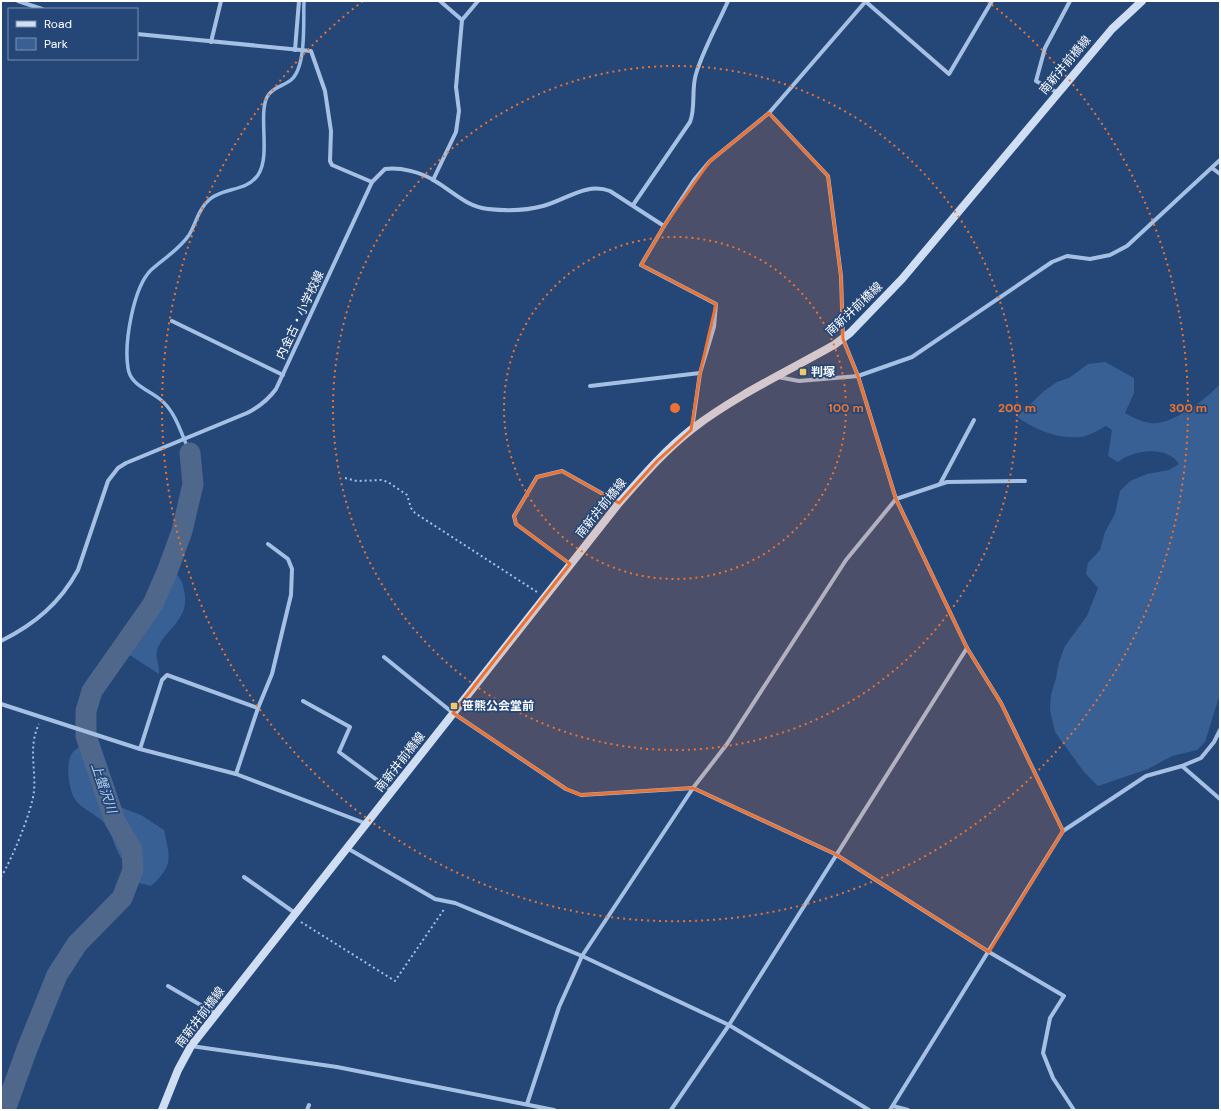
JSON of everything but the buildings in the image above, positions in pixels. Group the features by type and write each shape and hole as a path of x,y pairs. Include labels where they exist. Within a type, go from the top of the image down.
{"main road":[{"name":"南新井前橋線","path":"162,1110 174,1077 191,1046 619,503 657,460 691,430 727,405 843,339 902,279 1112,29 1142,1"}],"street":[{"path":"18,1 39,8"},
{"path":"211,42 221,1"},
{"path":"295,50 299,1"},
{"path":"440,1 462,20"},
{"path":"433,180 456,132 459,111 456,87 462,20 478,1"},
{"path":"633,205 690,122 694,113 693,87 696,73 728,1"},
{"path":"691,430 700,373 714,327 716,304 641,265 694,180 710,161 769,113 865,1 949,74 992,1"},
{"path":"1058,93 1036,81 1044,48 1070,1"},
{"path":"138,34 311,52 325,91 331,131 330,161 332,165 372,182"},
{"path":"769,113 828,176 841,276 843,339 858,376 896,499 967,648 1001,703 1063,831"},
{"path":"778,377 799,382 858,376 912,357 1052,262 1067,256 1090,259 1110,255 1127,246 1220,160"},
{"name":"内金古・小学校線","path":"1,641 30,625 52,608 71,582 78,570 108,480 118,468 126,463 257,408 270,397 283,375 372,182 385,168 394,167 433,180 456,196 469,203 486,209 524,210 544,206 584,190 600,187 610,191 633,205 664,226"},
{"path":"1212,168 1220,174"},
{"path":"172,321 283,375"},
{"path":"590,386 700,373"},
{"path":"940,484 974,420"},
{"path":"570,564 516,524 514,516 537,477 562,471 619,503"},
{"path":"527,1104 559,1007 582,956 693,788 727,744 846,560 896,499 947,482 1026,481"},
{"path":"236,774 258,708 272,674 284,617 291,595 292,569 288,559 268,544"},
{"path":"671,1110 729,1024 835,854 967,648"},
{"path":"384,657 453,713 566,789 580,795 693,788 835,854 989,952 1064,996 1050,1018 1043,1053 1053,1078 1074,1110"},
{"path":"140,749 162,680 167,675 258,708"},
{"path":"304,701 350,727 339,752 392,791"},
{"path":"1,704 140,749 236,774 367,824"},
{"path":"890,1110 1063,831 1146,776 1182,766 1201,758 1214,742 1220,730"},
{"path":"1182,766 1220,799"},
{"path":"346,848 435,899 449,902 582,956 729,1024 869,1110"},
{"path":"244,877 294,914"},
{"path":"168,986 216,1014"},
{"path":"191,1046 336,1067 554,1110"},
{"path":"307,1110 309,1105"},
{"path":"893,1106 908,1110"}],"path":[{"path":"345,478 357,481 381,480 388,482 406,495 411,508 415,513 545,597"},
{"path":"1,877 23,828 34,792 33,749 36,729 42,718"},
{"path":"294,914 395,981 449,902"}],"highlighted area":[{"path":"769,113 828,176 841,276 843,339 858,376 896,499 967,648 1001,703 1063,831 989,952 835,854 693,788 581,795 566,789 453,713 570,564 516,524 514,516 537,477 562,471 619,503 657,461 691,430 700,373 716,304 641,265 664,226 710,161"}],"green space":[{"path":"1105,362 1134,378 1134,393 1125,413 1138,420 1151,423 1159,423 1178,416 1198,403 1220,384 1220,694 1205,742 1197,750 1172,756 1148,769 1098,786 1084,772 1055,732 1050,710 1051,695 1059,662 1065,646 1087,616 1098,588 1086,574 1088,563 1100,550 1105,532 1115,514 1120,491 1130,481 1147,474 1169,470 1179,464 1166,454 1150,451 1132,455 1118,462 1108,456 1112,430 1106,426 1086,436 1071,437 1054,435 1038,429 1017,417 1044,391 1057,382 1069,378 1088,364"},
{"path":"174,572 182,583 184,590 184,609 181,616 161,642 157,650 159,674 125,652 150,620"},
{"path":"80,747 106,813 127,853 126,863 120,856 105,824 74,798 68,770 70,757 76,749"},
{"path":"117,806 141,815 164,830 169,854 167,866 164,872 151,886 135,882 140,866 139,851"}],"waterway":[{"path":"190,453 171,411 161,400 141,387 132,379 128,368 127,357 131,316 139,289 145,278 151,270 176,250 185,240 189,235 200,211 206,203 216,195 248,184 258,175 262,167 264,157 264,115 267,97 272,91 291,80 300,65 303,43 304,1"},
{"name":"上蟹沢川","path":"5,1110 27,1049 57,975 77,944 122,898 133,870 132,850 115,821 86,736 86,711 92,691 153,604 167,572 182,531 193,484 190,453"}],"place":[{"name":"判塚","path":"803,372"},
{"name":"笹熊公会堂前","path":"454,706"}]}
